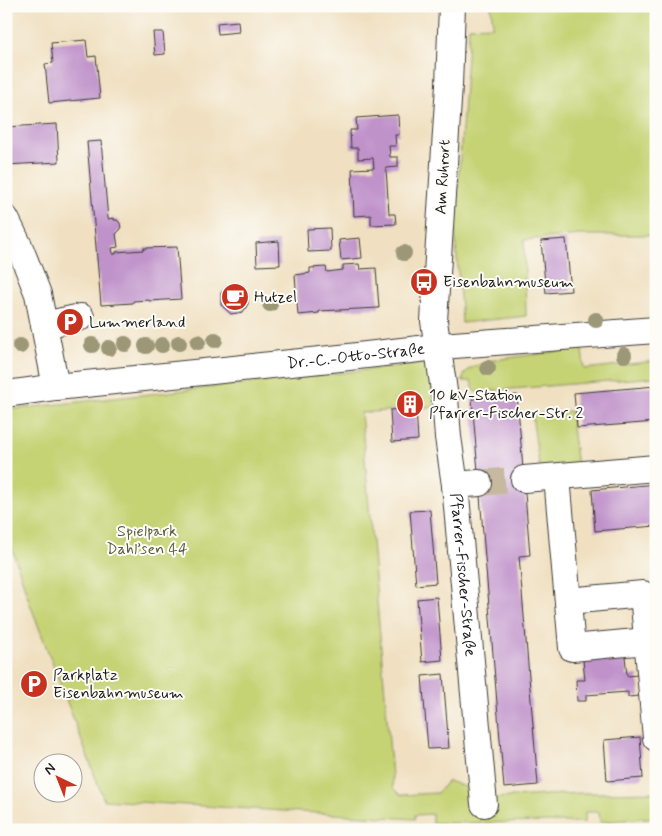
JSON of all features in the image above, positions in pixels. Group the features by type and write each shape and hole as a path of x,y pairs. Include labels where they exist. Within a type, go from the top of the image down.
{"street":[{"name":"Am Ruhrort","path":"438,346 434,321 452,6"},
{"path":"6,219 38,294 56,387"},
{"path":"44,325 81,318"},
{"name":"Dr.-C.-Otto-Straße","path":"6,394 438,346 656,330"},
{"name":"Pfarrer-Fischer-Straße","path":"438,346 448,437 467,484 484,804"},
{"path":"524,479 656,468"},
{"path":"557,477 572,648 647,640"},
{"path":"568,601 643,594 656,738"}],"green space":[{"path":"491,6 656,6 656,235 580,235 524,240 526,316 462,323 455,231 469,27 493,26"},
{"path":"582,348 584,369 656,361 656,377 475,392 471,381 462,381 469,369 493,360"},
{"name":"Spielpark Dahl’sen 44","path":"429,363 434,407 361,413 393,788 400,795 437,793 448,781 496,798 581,793 656,792 656,817 600,822 599,812 585,812 585,822 432,823 432,814 415,815 415,819 104,800 30,604 6,530 6,410"},
{"path":"570,411 577,466 540,471 532,415"}],"building":[{"path":"238,21 239,32 218,34 217,23"},
{"path":"153,32 163,32 165,54 155,55"},
{"path":"86,40 88,57 96,56 100,98 49,103 45,64 53,63 51,43"},
{"path":"398,115 399,135 395,135 396,146 389,146 390,157 398,157 398,167 386,168 389,214 395,214 396,224 371,225 371,215 354,216 352,169 374,168 373,158 358,159 358,148 351,148 350,130 357,130 356,118"},
{"path":"57,124 59,162 6,165 6,127"},
{"path":"101,141 108,219 114,218 114,220 117,220 120,223 121,229 116,234 118,247 112,248 113,254 116,254 116,252 144,250 144,248 177,247 181,299 133,301 133,303 101,305 87,142"},
{"path":"330,228 331,251 308,252 307,229"},
{"path":"360,238 362,258 341,260 339,240"},
{"path":"566,239 571,291 546,293 541,241"},
{"path":"279,241 280,265 257,266 256,243"},
{"path":"359,264 360,269 376,268 379,308 319,311 319,313 298,315 295,275 310,273 310,268 326,267 327,272 343,270 343,265"},
{"path":"239,285 248,294 248,304 243,312 231,314 221,305 221,293 228,287"},
{"path":"656,386 656,422 577,428 574,393"},
{"path":"517,395 530,555 519,556 538,785 504,788 472,399"},
{"path":"416,408 418,440 392,442 390,410"},
{"path":"656,484 656,526 595,531 592,490"},
{"path":"430,510 436,583 416,585 410,511"},
{"path":"437,597 442,660 422,662 417,599"},
{"path":"625,656 627,676 638,675 640,696 628,697 628,692 586,695 586,701 577,701 576,680 585,680 583,660"},
{"path":"443,674 449,748 428,749 422,676"},
{"path":"640,737 643,778 607,781 604,740"}],"tunnel":[{"path":"479,483 524,479"}],"place":[{"name":"Eisenbahnmuseum","path":"424,282"},
{"name":"Hutzel","path":"235,297"},
{"name":"Lummerland","path":"70,322"},
{"name":"10 kV-Station Pfarrer-Fischer-Str. 2","path":"410,404"},
{"name":"Parkplatz Eisenbahnmuseum","path":"34,684"}]}
